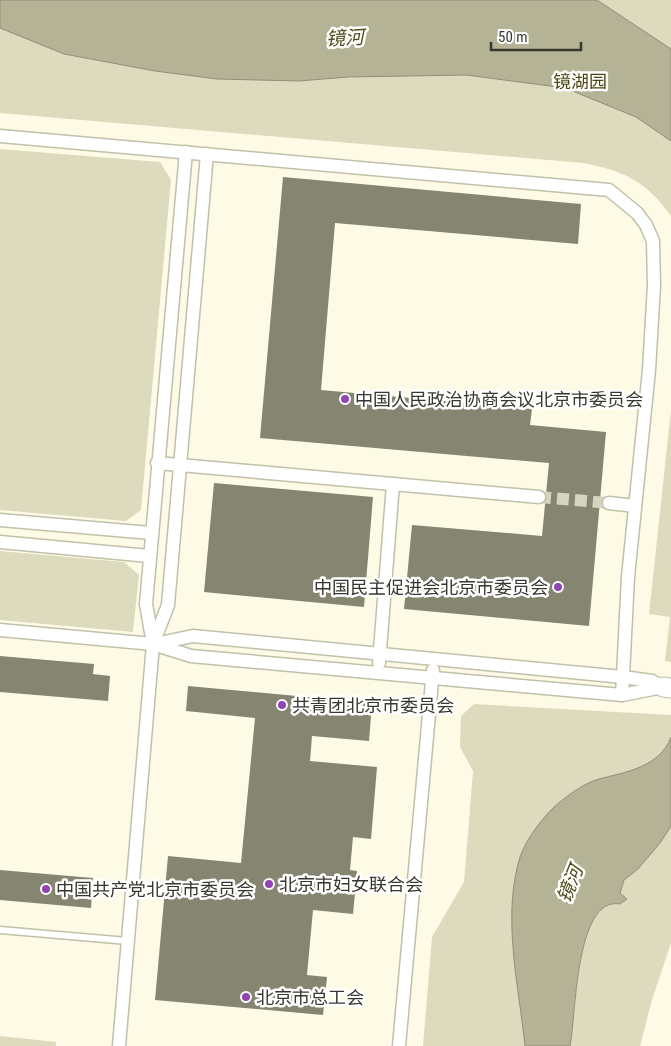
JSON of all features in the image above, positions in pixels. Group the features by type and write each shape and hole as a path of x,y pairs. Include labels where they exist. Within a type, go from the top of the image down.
{"street":[{"path":"0,136 609,190 637,213 653,241 654,285 649,370 628,577 622,695"},
{"path":"119,1046 152,644 146,604 149,556 186,152"},
{"path":"152,644 168,605 207,154"},
{"path":"157,463 539,497"},
{"path":"378,673 393,484"},
{"path":"609,503 635,506"},
{"path":"0,520 151,533"},
{"path":"0,542 149,556"},
{"path":"0,630 152,644 192,656 622,695 667,688"},
{"path":"152,644 193,636 623,677 652,682 667,688"},
{"path":"399,1046 434,659"}],"lane":[{"path":"0,930 128,942"}],"green space":[{"name":"镜湖园","path":"0,0 671,0 671,216 652,194 633,179 611,170 583,163 0,113"},
{"path":"0,149 160,162 171,180 141,510 126,521 0,510"},
{"path":"671,410 671,662 665,661 670,617 649,614"},
{"path":"0,551 124,562 139,575 133,632 0,620"},
{"path":"474,704 671,715 671,943 652,1000 640,1046 423,1046 432,937 464,882 473,771 460,747 461,716"},
{"path":"0,1036 56,1042 56,1046 0,1046"}],"water":[{"name":"镜河","path":"0,0 597,0 671,49 671,141 636,117 565,88 466,75 348,77 299,81 217,79 155,71 64,54 0,28"},
{"name":"镜河","path":"671,737 671,826 660,843 638,869 624,880 620,893 627,899 620,904 605,907 594,919 586,938 580,961 570,1046 525,1046 512,932 514,886 520,856 532,833 543,819 569,795 593,781 631,771 651,762 666,747"}],"building":[{"name":"中国人民政治协商会议北京市委员会","path":"283,177 581,204 578,244 335,223 321,390 532,409 530,425 606,432 589,626 404,609 412,525 542,536 549,463 260,438"},
{"path":"214,483 373,497 364,607 204,592"},
{"path":"0,656 94,664 93,674 110,676 108,701 0,692"},
{"path":"188,686 372,703 369,741 312,736 310,761 377,767 371,839 353,837 350,870 357,871 353,914 313,910 307,975 327,977 323,1015 155,1000 168,856 241,863 255,718 186,711"},
{"name":"中国共产党北京市委员会","path":"0,870 93,878 91,908 0,900"}],"tunnel":[{"path":"539,497 609,503"}],"place":[{"name":"中国人民政治协商会议北京市委员会","path":"345,399"},
{"name":"中国民主促进会北京市委员会","path":"558,587"},
{"name":"共青团北京市委员会","path":"282,705"},
{"name":"北京市妇女联合会","path":"269,884"},
{"name":"中国共产党北京市委员会","path":"46,889"},
{"name":"北京市总工会","path":"246,997"}]}
